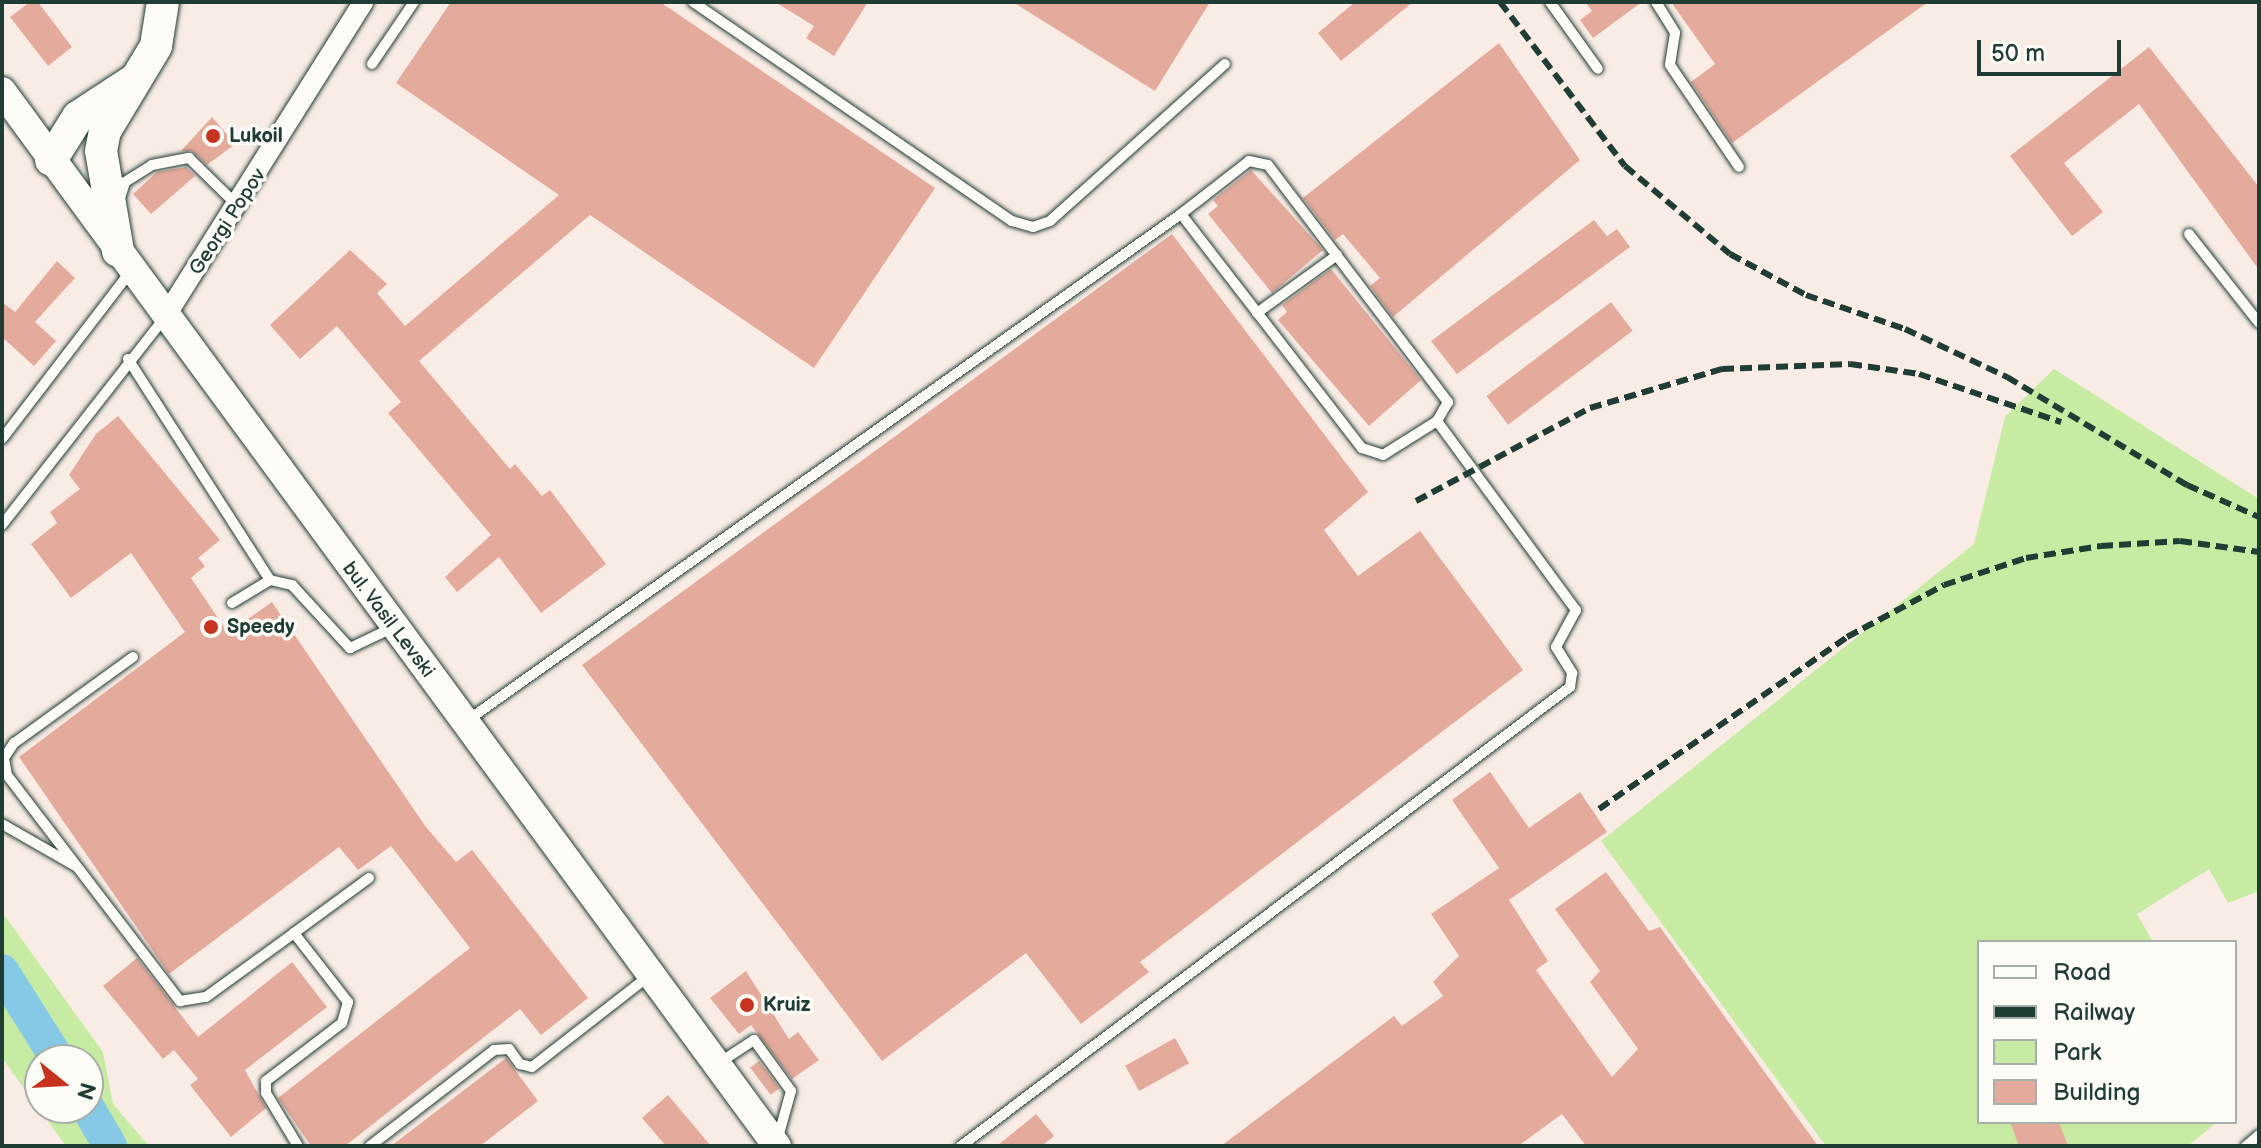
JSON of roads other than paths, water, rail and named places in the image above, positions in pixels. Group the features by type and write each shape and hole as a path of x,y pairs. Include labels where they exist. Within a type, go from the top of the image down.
{"main road":[{"path":"124,260 99,172 105,131 145,72 163,2"},
{"path":"51,160 78,117 145,72"},
{"path":"51,160 105,131"}],"street":[{"name":"Georgi Popov","path":"165,317 239,207 363,2"},
{"name":"bul. Vasil Levski","path":"2,91 392,628 777,1145"}],"lane":[{"path":"372,64 414,2"},
{"path":"693,2 1012,221 1033,227 1050,221 1225,64"},
{"path":"1550,2 1598,69"},
{"path":"1656,2 1675,33 1670,65 1739,167"},
{"path":"2,439 124,260 125,182 152,165 189,158 239,207"},
{"path":"464,722 1181,214 1259,160 1337,255 1448,402 1437,421 1383,455 1362,448 1181,214"},
{"path":"2189,234 2259,323"},
{"path":"1257,313 1337,255"},
{"path":"2,525 128,359 165,317"},
{"path":"128,359 270,580"},
{"path":"961,1146 1564,697 1572,673 1556,647 1576,610 1437,421"},
{"path":"232,603 270,580 292,585 350,648 392,628"},
{"path":"133,657 4,758 7,775 84,870 180,1001 206,997 369,878"},
{"path":"2,824 84,870"},
{"path":"294,933 348,1002 342,1023 266,1081 266,1093 298,1146"},
{"path":"370,1146 494,1050 509,1049 520,1064 532,1067 651,975"},
{"path":"717,1064 754,1040 791,1091 777,1145"},
{"path":"2246,1146 2259,1135"}],"waterway":[{"path":"2,971 48,1044"},
{"path":"97,1124 110,1146"}],"railway":[{"path":"1500,2 1625,166 1730,254 1806,295 1905,329 2007,377 2187,485 2259,517"},
{"path":"1416,501 1590,408 1722,369 1850,364 1919,374 2061,422"},
{"path":"1599,809 1847,637 1944,585 2026,558 2101,546 2180,541 2259,552"}],"place":[{"name":"Lukoil","path":"213,136"},
{"name":"Speedy","path":"211,627"},
{"name":"Kruiz","path":"747,1005"}]}
